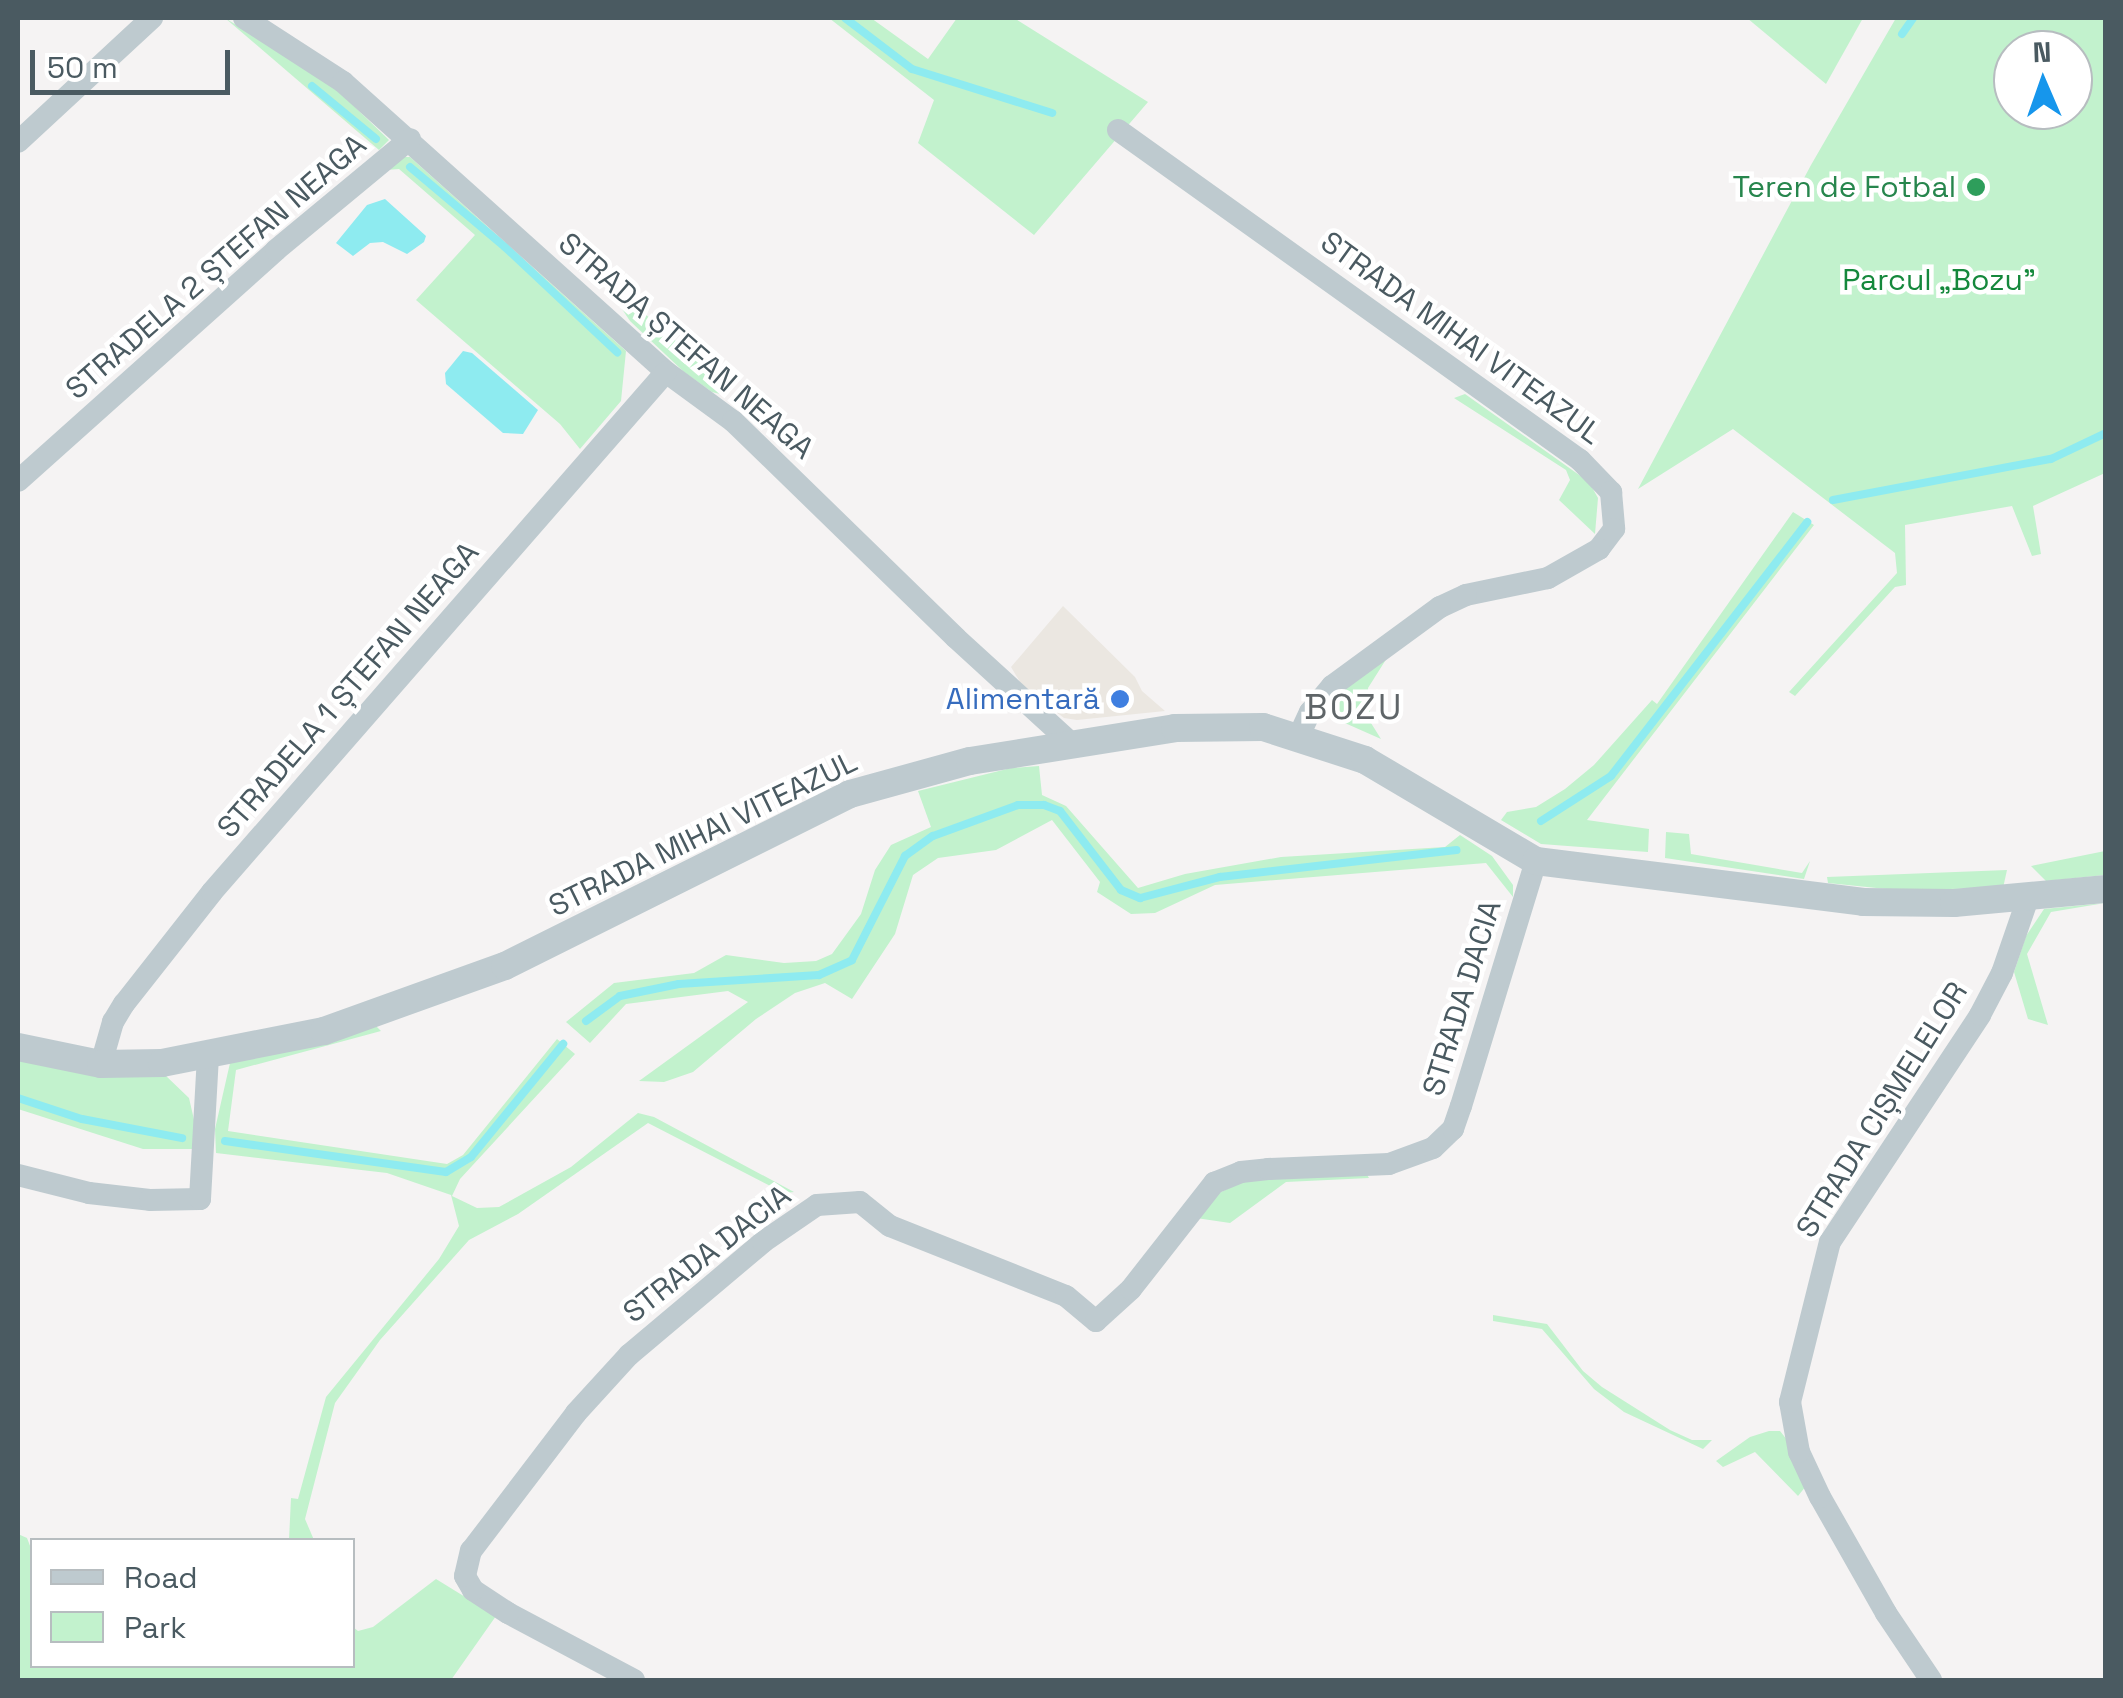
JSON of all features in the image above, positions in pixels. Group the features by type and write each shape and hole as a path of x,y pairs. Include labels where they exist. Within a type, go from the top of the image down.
{"street":[{"path":"18,142 152,18"},
{"name":"STRADA ȘTEFAN NEAGA","path":"244,18 343,82 666,372 732,420 956,638 1070,742"},
{"name":"STRADA MIHAI VITEAZUL","path":"1118,130 1580,460 1611,492 1614,529 1599,549 1548,578 1466,595 1440,607 1332,686 1299,736"},
{"name":"STRADELA 2 ȘTEFAN NEAGA","path":"18,481 276,250 410,139"},
{"name":"STRADELA 1 ȘTEFAN NEAGA","path":"101,1064 113,1022 124,1004 212,892 666,372"},
{"name":"STRADA MIHAI VITEAZUL","path":"18,1047 101,1064 208,1056 324,1031 506,966 850,794 920,772 1070,742 1226,724 1299,736 1365,760 1536,861 1656,873 1820,899 1954,903 2106,889"},
{"name":"STRADA DACIA","path":"634,1680 508,1613 473,1590 465,1576 472,1550 576,1413 629,1355 775,1232 818,1205 860,1202 890,1226 1066,1296 1096,1321 1131,1289 1214,1183 1241,1172 1373,1165 1422,1154 1453,1129 1536,861"},
{"name":"STRADA CIȘMELELOR","path":"1931,1680 1877,1599 1820,1497 1798,1452 1790,1402 1830,1242 1980,1015 2002,972 2028,898"},
{"path":"18,1176 89,1193 150,1200 200,1199 208,1056"}],"shaded area":[{"path":"1063,606 1165,711 1064,718 1023,687 1011,667"}],"green space":[{"path":"225,18 331,84 389,140 379,150"},
{"path":"829,18 871,18 928,59 957,18 1014,18 1148,102 1034,235 918,143 934,100"},
{"path":"1747,18 1863,18 1826,84"},
{"name":"Parcul „Bozu”","path":"1896,18 2105,18 2105,473 2033,506 2041,554 2032,556 2012,506 1905,525 1906,585 1895,587 1795,696 1789,692 1897,573 1895,553 1733,429 1638,489 1811,165"},
{"path":"403,157 410,157 626,351 621,401 580,449 560,424 416,300 475,235 399,169 386,170"},
{"path":"614,280 627,298 729,388 724,395 712,392 684,372 630,321 620,306"},
{"path":"1465,394 1589,482 1598,498 1595,534 1559,500 1570,480 1566,470 1454,398"},
{"path":"1793,512 1814,525 1587,820 1649,829 1648,852 1541,844 1501,820 1507,812 1536,807 1565,789 1594,765 1652,700 1657,704"},
{"path":"1392,650 1368,688 1371,723 1381,739 1329,716 1327,706 1332,698"},
{"path":"1039,766 1042,795 1066,806 1138,888 1185,874 1281,857 1445,847 1460,835 1492,856 1513,885 1513,897 1486,863 1215,885 1155,913 1131,914 1097,892 1100,882 1052,820 996,850 938,858 913,875 895,934 852,999 825,983 795,993 756,1019 693,1072 664,1082 639,1081 748,1002 728,991 626,1004 590,1043 566,1022 614,983 694,973 726,955 784,963 816,961 832,954 861,914 875,870 891,845 931,827 918,791 1011,768"},
{"path":"1666,832 1689,834 1691,854 1802,873 1810,861 1804,879 1665,858"},
{"path":"2105,851 2105,875 2046,881 2031,866"},
{"path":"2007,870 2003,888 1896,890 1828,883 1827,877"},
{"path":"2105,903 2051,912 2027,954 2048,1025 2028,1019 2014,972 2026,936 2044,909"},
{"path":"375,1025 381,1031 236,1070 228,1131 447,1164 463,1155 557,1039 575,1054 460,1179 452,1196 477,1208 499,1207 571,1167 638,1113 654,1117 794,1192 784,1193 648,1123 518,1214 469,1240 380,1340 335,1403 305,1519 313,1538 289,1538 291,1498 298,1499 326,1397 439,1259 459,1226 451,1195 387,1173 216,1153 215,1129 230,1063"},
{"path":"18,1058 92,1075 164,1074 189,1098 195,1124 193,1149 143,1149 18,1109"},
{"path":"1366,1173 1369,1178 1286,1182 1230,1223 1196,1218 1213,1196 1247,1179"},
{"path":"1493,1315 1547,1324 1583,1371 1602,1387 1670,1430 1692,1440 1712,1440 1703,1449 1624,1412 1594,1389 1542,1329 1493,1321"},
{"path":"1780,1431 1788,1441 1806,1486 1798,1496 1755,1452 1723,1467 1716,1461 1750,1437"},
{"path":"18,1534 27,1538 30,1546 30,1668 355,1668 355,1629 373,1627 436,1579 496,1616 451,1680 18,1680"}],"water":[{"path":"385,199 426,236 424,242 407,254 383,242 370,243 353,256 336,243 367,205"},
{"path":"463,351 472,353 538,410 523,434 503,433 446,384 445,373"}],"waterway":[{"path":"845,18 912,69 1052,113"},
{"path":"1902,34 1913,18"},
{"path":"312,86 376,139"},
{"path":"410,167 505,247 617,352"},
{"path":"1833,500 2051,459 2106,433"},
{"path":"1541,821 1611,776 1807,522"},
{"path":"586,1021 620,996 679,984 819,975 852,960 905,856 933,836 1018,805 1044,805 1060,811 1121,890 1140,898 1220,877 1456,850"},
{"path":"225,1141 446,1172 471,1157 563,1044"},
{"path":"18,1098 82,1119 182,1138"}],"place":[{"name":"Teren de Fotbal","path":"1976,187"},
{"name":"Alimentară","path":"1120,699"}],"district":[{"name":"BOZU","path":"1354,707"}]}
